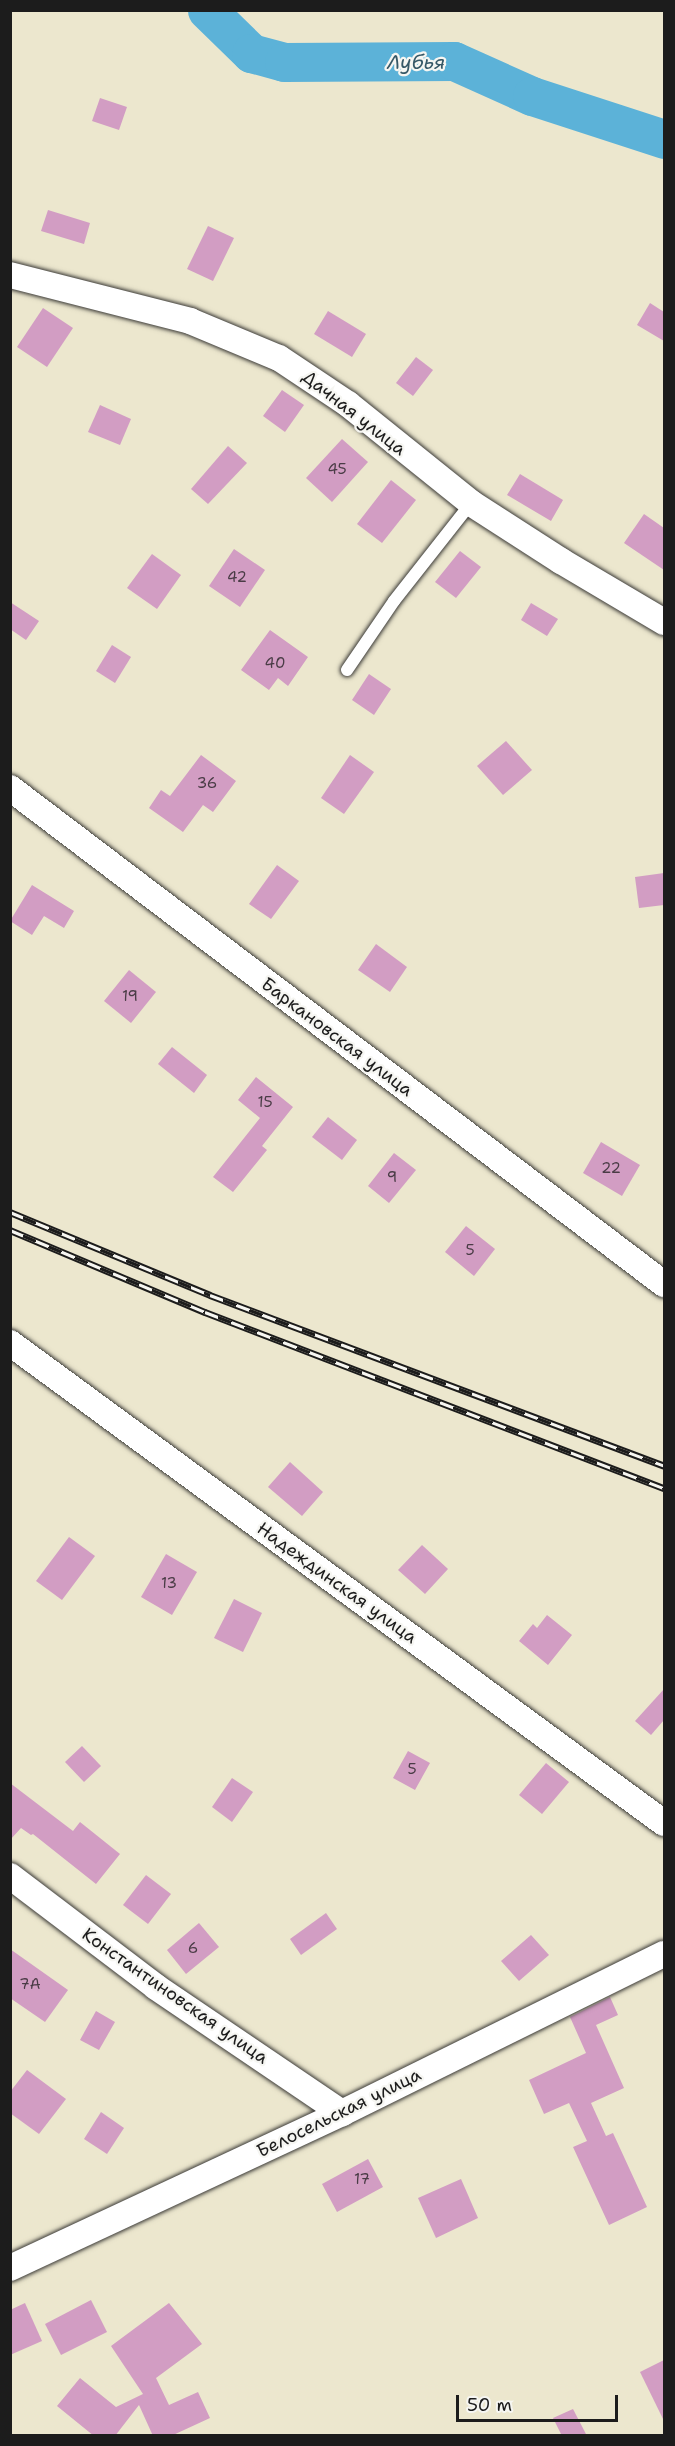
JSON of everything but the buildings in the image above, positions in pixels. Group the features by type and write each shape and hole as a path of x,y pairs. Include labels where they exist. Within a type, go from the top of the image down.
{"street":[{"name":"Дачная улица","path":"10,275 190,321 279,358 348,404 471,503 561,561 664,622"},
{"name":"Баркановская улица","path":"10,788 664,1284"},
{"name":"Надеждинская улица","path":"10,1343 664,1823"},
{"name":"Константиновская улица","path":"10,1876 156,1987 342,2113"},
{"name":"Белосельская улица","path":"10,2268 342,2113 664,1954"}],"lane":[{"path":"348,670 394,601 471,503"}],"waterway":[{"name":"Лубья","path":"207,10 251,53 284,62 454,61 532,96 664,139"}],"railway":[{"path":"10,1212 210,1295 664,1466"},
{"path":"10,1230 205,1312 664,1488"}]}
